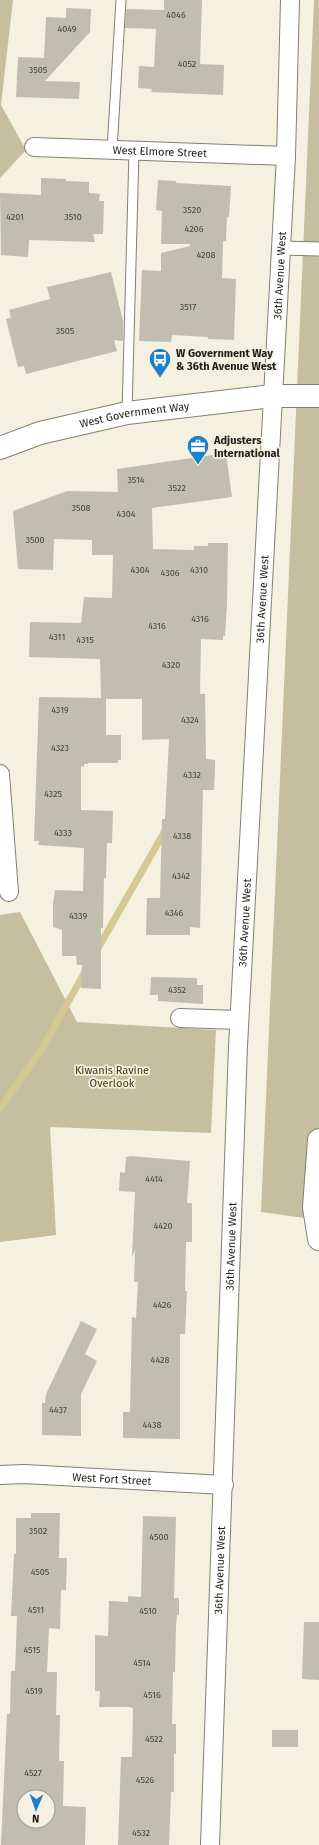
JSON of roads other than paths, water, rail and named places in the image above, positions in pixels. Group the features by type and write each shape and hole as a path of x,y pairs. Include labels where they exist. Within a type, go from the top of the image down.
{"main road":[{"name":"West Government Way","path":"0,448 40,433 127,413 272,396 319,396"},
{"path":"319,1140 314,1207 319,1239"}],"street":[{"name":"36th Avenue West","path":"210,1845 224,1485 239,1020 286,156 290,0"},
{"name":"West Elmore Street","path":"34,147 286,156"},
{"path":"280,248 319,249"},
{"path":"0,774 9,892"},
{"path":"180,1018 239,1020"},
{"name":"West Fort Street","path":"0,1475 24,1474 224,1485"}],"lane":[{"path":"112,150 121,0"},
{"path":"127,413 134,151"}],"waterway":[{"path":"97,950 166,829"},
{"path":"0,1108 40,1052 86,970"}],"place":[{"name":"W Government Way & 36th Avenue West","path":"160,378"},
{"name":"Adjusters International","path":"198,466"}],"park label":[{"name":"Kiwanis Ravine Overlook","path":"112,1076"}]}
